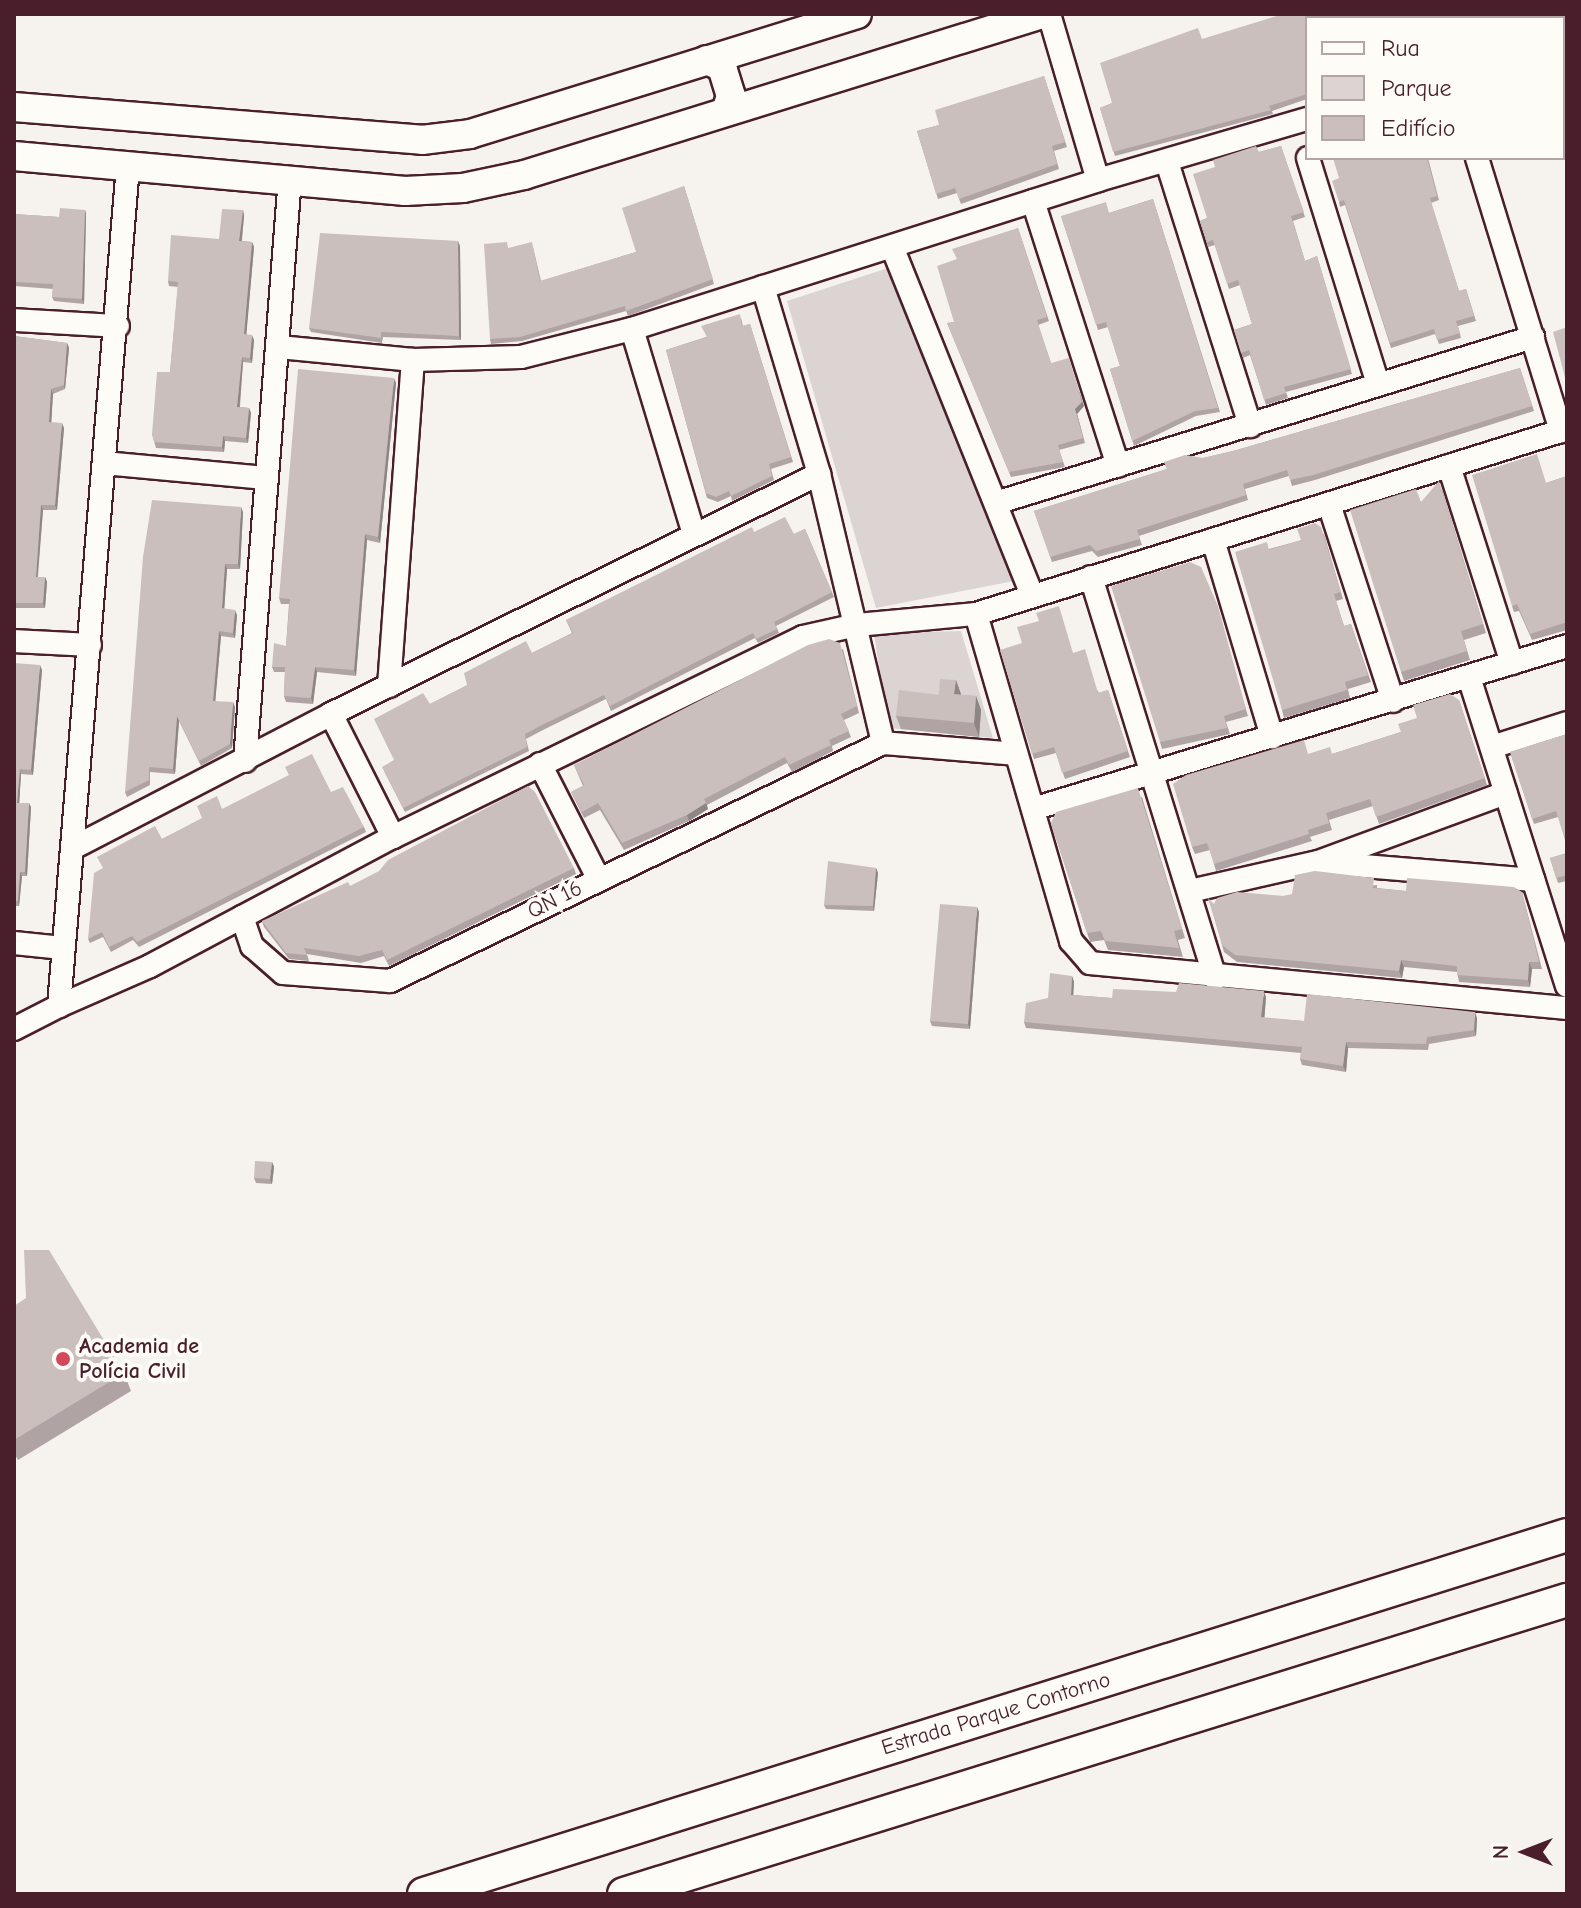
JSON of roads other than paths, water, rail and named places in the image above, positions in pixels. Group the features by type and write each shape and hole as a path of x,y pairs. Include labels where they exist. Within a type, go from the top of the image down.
{"highway":[{"name":"Estrada Parque Contorno","path":"424,1894 1567,1535"},
{"path":"624,1894 1567,1600"}],"main road":[{"path":"14,107 422,140 470,134 857,14"},
{"path":"14,156 290,178 405,191 463,188 524,175 727,108 1042,14"},
{"path":"752,47 746,68 759,99"},
{"path":"707,60 722,67 731,96 727,108"}],"street":[{"path":"1049,14 1098,180"},
{"path":"279,347 413,360 521,357 632,329 893,249 1098,180 1302,121"},
{"path":"1309,160 1378,384"},
{"path":"14,1029 150,966 393,837 803,637 857,625 976,614 1564,430 1478,160"},
{"path":"1167,162 1250,426"},
{"path":"59,1006 118,326 128,165"},
{"path":"245,761 290,178"},
{"path":"1033,201 1118,466"},
{"path":"893,249 999,502 1032,595"},
{"path":"763,287 819,474 883,743 1016,754"},
{"path":"14,320 118,326"},
{"path":"632,329 694,534"},
{"path":"999,502 1533,337"},
{"path":"389,686 413,360"},
{"path":"104,463 265,478"},
{"path":"1449,466 1512,663"},
{"path":"73,848 331,714 819,474"},
{"path":"1329,504 1393,701"},
{"path":"1213,540 1272,737"},
{"path":"1091,577 1215,978"},
{"path":"976,614 1076,953 1106,968 1567,1008"},
{"path":"14,641 90,645"},
{"path":"1033,809 1567,646"},
{"path":"1469,677 1567,986"},
{"path":"331,714 393,837"},
{"path":"1492,747 1567,723"},
{"name":"QN 16","path":"242,917 252,946 283,973 390,981 883,743"},
{"path":"540,764 598,878"},
{"path":"1190,891 1318,862 1506,793"},
{"path":"1318,862 1533,880"},
{"path":"14,943 63,948"}],"place":[{"name":"Academia de Polícia Civil","path":"63,1359"}]}
